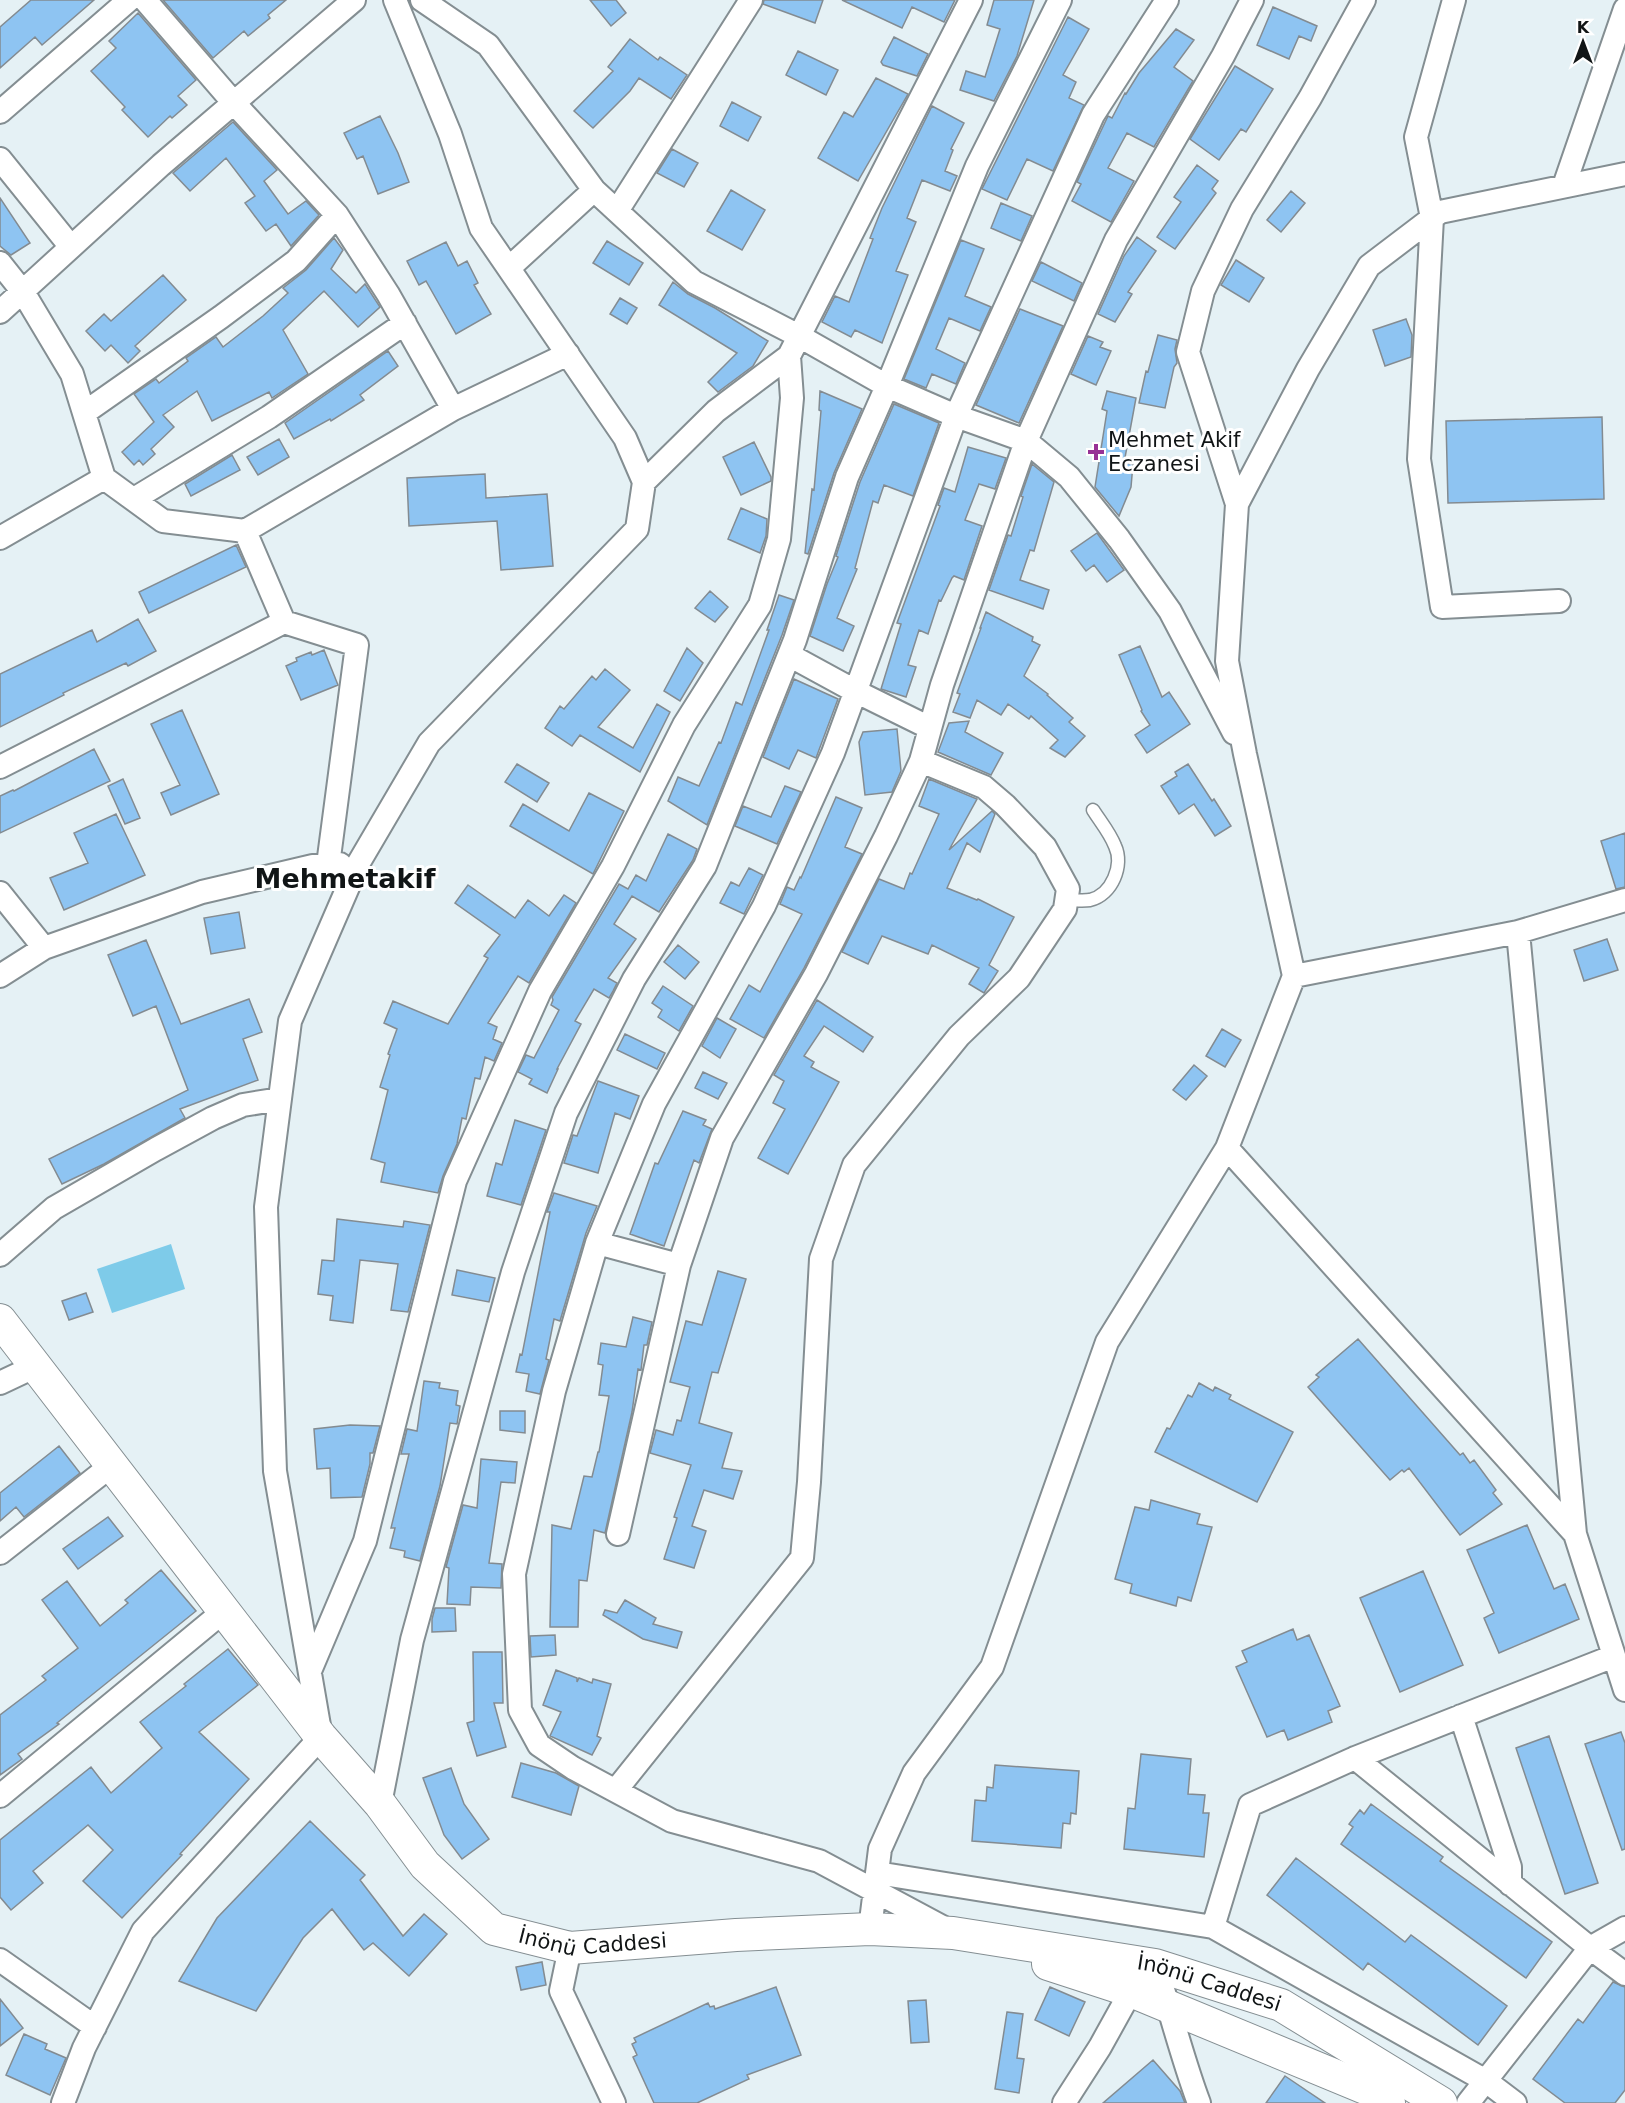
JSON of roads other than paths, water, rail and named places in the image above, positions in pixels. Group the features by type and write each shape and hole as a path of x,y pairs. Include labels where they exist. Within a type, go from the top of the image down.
{"main road":[{"name":"İnönü Caddesi","path":"0,1320 321,1737 380,1804 425,1865 494,1929 570,1948 736,1935 870,1929 953,1933 1155,1965 1281,2005 1441,2103"},
{"name":"İnönü Caddesi","path":"953,1933 1131,1991 1370,2090 1389,2103"}],"street":[{"path":"0,112 129,0"},
{"path":"145,0 233,102 337,215 388,294 453,409"},
{"path":"0,312 160,165 354,0"},
{"path":"63,2103 84,2048 143,1930 321,1737 275,1471 266,1207 290,1021 358,864 429,743 637,529 644,482 625,438 481,228 450,134 395,0"},
{"path":"422,0 488,45 594,190 694,282 794,346 956,417 1026,441 1069,477 1119,539 1170,611 1245,754"},
{"path":"616,211 751,0"},
{"path":"644,482 716,411 794,346 971,0"},
{"path":"380,1804 412,1640 513,1272 566,1113 634,979 705,866 789,655 847,477 887,386 977,166 1060,0"},
{"path":"1167,0 1093,115 956,417 833,753 764,906 654,1104 597,1243 554,1391 514,1574 520,1710 539,1745 573,1768 672,1821 819,1861 876,1882 1213,1927 1486,2081 1515,2103"},
{"path":"618,1534 678,1265 722,1138 816,974 921,761 942,685 1026,441 1116,240 1223,56 1252,0"},
{"path":"870,1929 880,1850 915,1773 992,1667 1107,1342 1227,1148 1294,976 1227,661 1237,504 1188,352 1203,291 1242,209 1310,98 1364,0"},
{"path":"1454,0 1416,137 1432,218 1419,459 1442,607 1558,601"},
{"path":"1564,186 1625,9"},
{"path":"0,159 71,247"},
{"path":"1237,504 1308,369 1369,266 1440,212 1625,174"},
{"path":"509,268 594,190"},
{"path":"84,413 296,261 337,215"},
{"path":"0,263 23,292 72,374 104,478 163,521 245,531 453,409 568,354"},
{"path":"134,499 269,417 405,323"},
{"path":"310,1671 365,1541 455,1181 540,991 613,866 684,725 760,605 778,539 792,398 794,346"},
{"path":"0,538 104,478"},
{"path":"245,531 284,622"},
{"path":"0,767 284,622 357,645 328,865"},
{"path":"789,655 930,728"},
{"path":"616,1790 802,1558 809,1482 821,1259 854,1165 959,1036 1019,978 1065,909 1068,889 1046,847 984,787 921,761"},
{"path":"0,976 44,948 202,892 313,866 358,864"},
{"path":"0,893 44,948"},
{"path":"1294,976 1518,932 1625,900"},
{"path":"1518,932 1575,1534 1625,1690"},
{"path":"0,1255 54,1208 156,1149 233,1109 243,1105 280,1099"},
{"path":"1227,1148 1575,1534"},
{"path":"597,1243 678,1265"},
{"path":"0,1383 36,1366"},
{"path":"0,1553 112,1465"},
{"path":"0,1796 224,1611"},
{"path":"1213,1927 1250,1805 1355,1758 1614,1656"},
{"path":"1461,1716 1510,1867 1510,1884"},
{"path":"1355,1758 1625,1974"},
{"path":"876,1882 953,1933"},
{"path":"1468,2103 1590,1948 1625,1928"},
{"path":"570,1948 561,1992 614,2103"},
{"path":"0,1960 95,2027"},
{"path":"1064,2103 1100,2047 1131,1991 1155,1965 1187,2073 1199,2103"}],"lane":[{"path":"1066,900 1090,900 1098,897 1111,884 1115,876 1118,857 1116,847 1093,810"}],"place":[{"name":"Mehmet Akif Eczanesi","path":"1096,452"}],"district":[{"name":"Mehmetakif","path":"345,879"}]}
